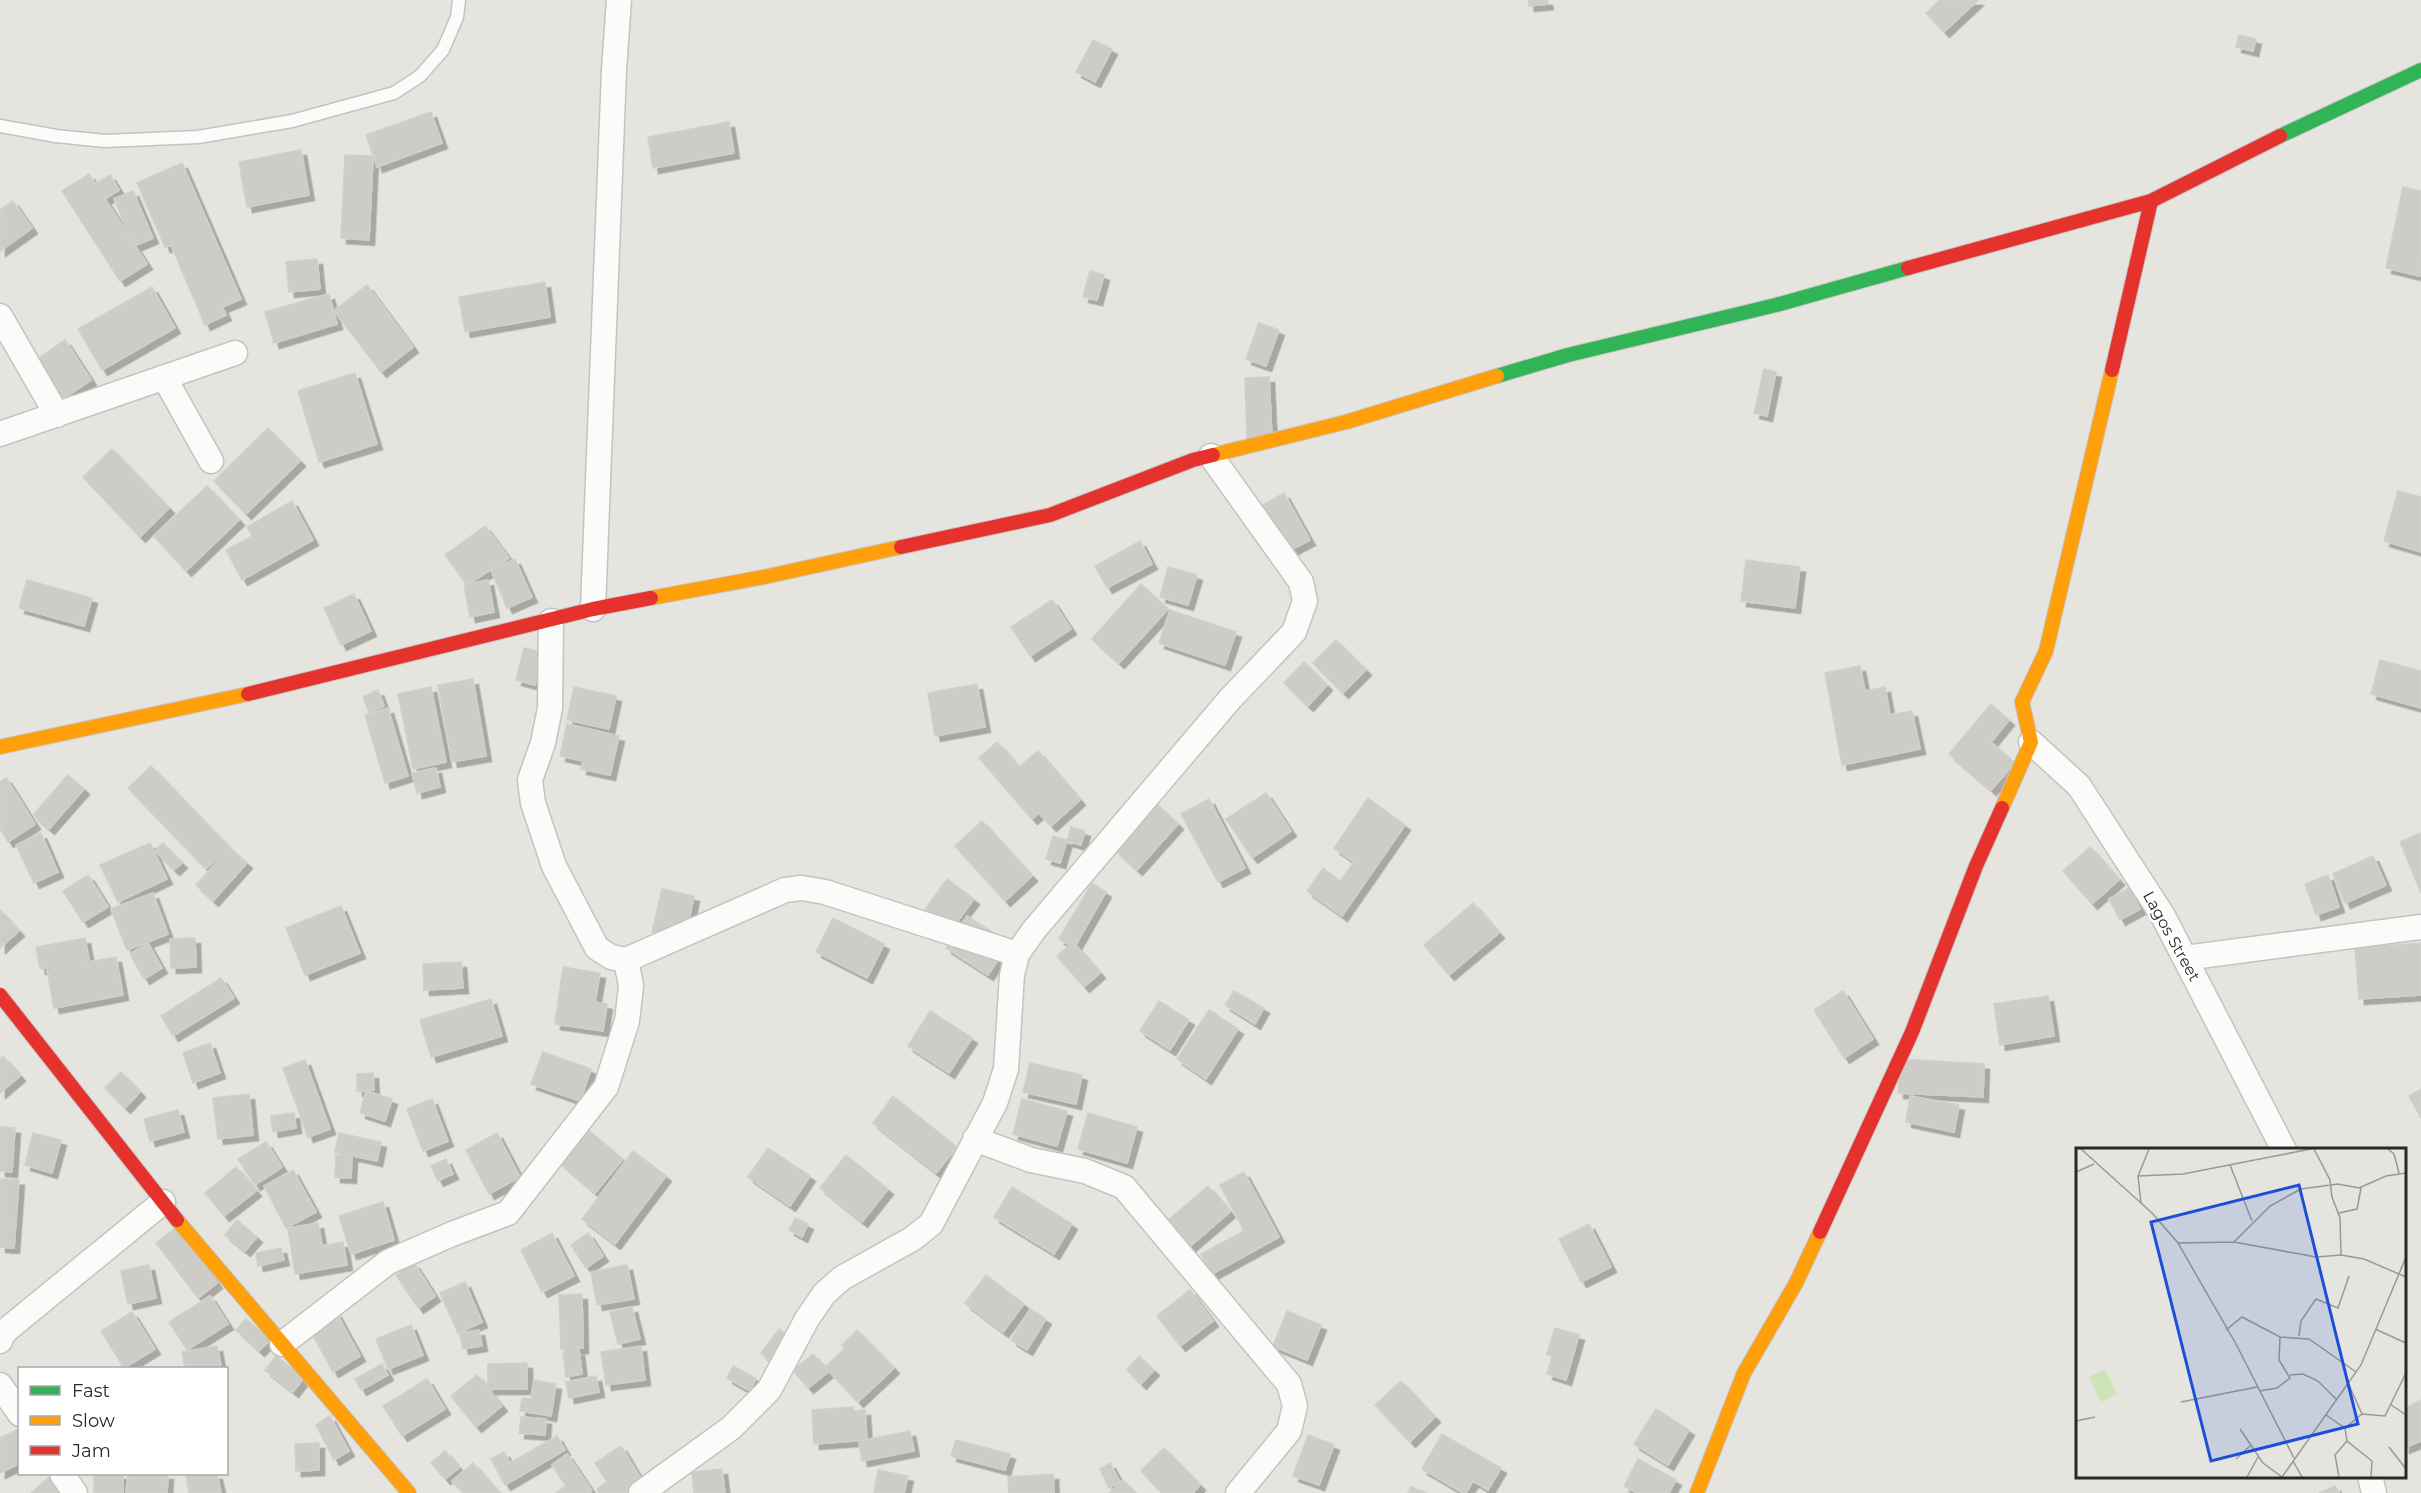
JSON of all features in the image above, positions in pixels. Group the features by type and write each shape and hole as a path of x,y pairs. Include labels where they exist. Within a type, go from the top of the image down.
{"street":[{"path":"593,609 613,82 619,0"},
{"path":"0,747 234,698 593,609 764,577 1050,514 1211,456 1346,422 1568,355 1776,305 2151,201 2421,70"},
{"path":"1697,1493 1744,1373 1796,1283 1912,1032 1976,866 2031,742 2022,702 2046,651 2151,201"},
{"path":"0,316 57,415"},
{"path":"0,434 235,353"},
{"path":"164,377 211,461"},
{"path":"641,1493 731,1428 769,1390 807,1319 824,1294 842,1278 912,1239 931,1224 995,1103 1006,1069 1012,975 1017,954 1034,930 1230,699 1294,632 1305,601 1301,582 1211,456"},
{"path":"551,621 550,708 543,743 530,780 533,803 554,866 597,948 611,957 626,960 785,890 802,888 825,892 1017,954"},
{"name":"Lagos Street","path":"2031,742 2079,786 2163,916 2283,1148"},
{"path":"2185,958 2421,927"},
{"path":"282,1344 388,1262 508,1213 606,1088 627,1021 631,986 626,960"},
{"path":"0,995 164,1202 409,1493"},
{"path":"975,1139 1031,1160 1085,1171 1124,1187 1289,1384 1295,1406 1289,1431 1238,1493"},
{"path":"0,1341 4,1332 164,1202"},
{"path":"0,1385 18,1411"},
{"path":"63,1475 75,1493"},
{"path":"2370,1478 2374,1493"}],"lane":[{"path":"0,126 56,136 105,141 198,137 292,121 394,93 420,76 442,50 457,17 459,0"}],"building":[{"path":"1528,0 1547,0 1548,4 1529,6"},
{"path":"1940,0 1978,0 1944,32 1926,13"},
{"path":"2239,35 2256,39 2253,51 2236,47"},
{"path":"1093,40 1112,49 1095,82 1076,72"},
{"path":"431,112 442,143 377,167 366,135"},
{"path":"729,122 734,153 653,168 648,137"},
{"path":"301,150 309,195 247,207 239,162"},
{"path":"345,155 373,156 369,240 341,238"},
{"path":"182,163 241,299 222,307 226,315 205,325 171,245 165,247 137,183"},
{"path":"89,174 95,184 110,175 119,190 105,199 147,264 120,281 62,191"},
{"path":"2403,187 2421,191 2420,276 2386,268"},
{"path":"133,191 153,238 134,246 114,199"},
{"path":"13,201 32,228 0,251 0,210"},
{"path":"317,259 320,289 289,292 286,262"},
{"path":"1090,271 1104,275 1097,300 1083,297"},
{"path":"545,282 550,317 465,332 459,297"},
{"path":"367,285 413,347 381,372 334,311"},
{"path":"152,287 175,328 102,370 78,329"},
{"path":"329,294 337,324 274,343 265,312"},
{"path":"1259,323 1279,330 1266,366 1246,359"},
{"path":"65,340 91,380 63,399 36,360"},
{"path":"1764,369 1776,372 1767,416 1754,413"},
{"path":"355,373 377,444 319,462 298,391"},
{"path":"1269,377 1272,439 1247,440 1245,378"},
{"path":"268,428 300,461 246,514 214,481"},
{"path":"112,449 169,508 140,537 83,477"},
{"path":"207,486 239,520 186,571 154,536"},
{"path":"2398,491 2421,497 2421,552 2384,541"},
{"path":"1284,493 1310,540 1289,551 1263,505"},
{"path":"292,501 313,540 242,580 226,550 252,536 247,527"},
{"path":"485,526 509,558 467,585 445,555"},
{"path":"1140,541 1152,564 1107,588 1095,566"},
{"path":"515,559 532,597 507,608 491,570"},
{"path":"1746,560 1800,567 1795,608 1741,601"},
{"path":"1168,567 1197,575 1188,605 1160,597"},
{"path":"27,580 92,598 84,626 19,608"},
{"path":"488,580 494,612 470,617 464,584"},
{"path":"1141,584 1168,609 1119,663 1092,639"},
{"path":"354,594 371,631 341,645 324,608"},
{"path":"1052,600 1071,629 1030,656 1011,627"},
{"path":"1170,610 1236,632 1225,665 1159,643"},
{"path":"1336,640 1366,670 1343,693 1313,663"},
{"path":"524,648 543,652 535,685 516,680"},
{"path":"2380,660 2421,671 2421,708 2371,694"},
{"path":"1304,662 1327,685 1308,706 1284,683"},
{"path":"1860,666 1865,691 1885,687 1890,715 1912,711 1920,749 1842,765 1825,673"},
{"path":"473,679 486,756 452,762 438,685"},
{"path":"977,684 985,727 935,736 928,693"},
{"path":"431,687 446,762 413,769 398,694"},
{"path":"574,687 616,696 609,729 567,720"},
{"path":"378,690 384,706 369,712 363,697"},
{"path":"1991,704 2009,720 1991,742 2015,763 1991,790 1949,754"},
{"path":"388,708 408,776 385,783 365,715"},
{"path":"567,724 619,736 610,775 581,769 583,761 560,756"},
{"path":"997,742 1019,767 1038,751 1080,800 1051,826 1039,813 1032,819 979,758"},
{"path":"151,766 229,847 206,869 128,788"},
{"path":"436,768 440,787 417,793 412,773"},
{"path":"68,775 84,789 49,829 33,815"},
{"path":"6,778 35,824 8,842 0,829 0,782"},
{"path":"1266,793 1291,831 1252,858 1226,819"},
{"path":"1368,798 1405,825 1342,916 1307,891 1323,868 1340,881 1354,862 1334,848"},
{"path":"1209,799 1245,868 1218,882 1181,814"},
{"path":"1158,805 1178,824 1137,870 1116,851"},
{"path":"982,821 1032,876 1005,901 955,846"},
{"path":"1071,827 1085,831 1081,845 1067,841"},
{"path":"41,833 58,872 34,883 16,845"},
{"path":"2421,833 2421,893 2400,842"},
{"path":"1053,836 1067,840 1060,863 1046,859"},
{"path":"150,843 167,879 118,902 100,865"},
{"path":"163,843 182,863 174,870 155,851"},
{"path":"2090,847 2119,880 2092,904 2063,871"},
{"path":"230,848 247,863 213,901 196,885"},
{"path":"2373,856 2386,885 2345,903 2333,874"},
{"path":"88,875 108,907 83,922 63,891"},
{"path":"2328,875 2339,907 2316,915 2305,884"},
{"path":"947,879 974,899 948,934 921,915"},
{"path":"1092,883 1106,892 1074,948 1059,939"},
{"path":"2129,888 2140,909 2120,920 2109,899"},
{"path":"662,889 694,896 685,939 652,932"},
{"path":"153,893 168,934 127,950 111,909"},
{"path":"1473,903 1499,933 1449,975 1424,945"},
{"path":"341,906 360,953 305,975 286,928"},
{"path":"0,910 19,931 0,948"},
{"path":"967,916 1009,943 988,975 946,948"},
{"path":"833,918 884,944 867,978 816,952"},
{"path":"85,938 89,960 40,969 36,947"},
{"path":"195,938 196,967 171,968 170,939"},
{"path":"1073,942 1100,973 1084,987 1057,956"},
{"path":"148,943 162,968 144,979 130,954"},
{"path":"2421,943 2421,995 2359,999 2355,948"},
{"path":"116,957 123,995 54,1008 47,970"},
{"path":"461,962 463,988 424,990 423,964"},
{"path":"563,967 600,973 595,1002 607,1004 603,1031 555,1024"},
{"path":"221,978 234,998 173,1036 161,1016"},
{"path":"1234,991 1264,1008 1255,1024 1225,1005"},
{"path":"1843,991 1873,1039 1844,1058 1814,1010"},
{"path":"2048,996 2054,1036 2000,1045 1994,1004"},
{"path":"491,999 502,1036 431,1057 420,1020"},
{"path":"1159,1001 1189,1020 1170,1050 1140,1031"},
{"path":"1209,1010 1238,1029 1206,1079 1177,1059"},
{"path":"930,1011 972,1038 949,1073 908,1046"},
{"path":"210,1043 220,1073 193,1083 183,1053"},
{"path":"543,1052 591,1069 580,1101 531,1084"},
{"path":"3,1056 20,1076 0,1093 0,1059"},
{"path":"1900,1059 1984,1064 1983,1097 1898,1093"},
{"path":"305,1060 330,1129 308,1137 283,1068"},
{"path":"1030,1063 1082,1075 1076,1104 1023,1092"},
{"path":"121,1072 140,1092 125,1108 105,1088"},
{"path":"373,1073 374,1090 357,1091 357,1074"},
{"path":"2421,1089 2421,1118 2409,1096"},
{"path":"366,1091 392,1099 385,1121 360,1113"},
{"path":"249,1094 253,1135 218,1139 213,1098"},
{"path":"893,1096 957,1147 936,1173 873,1123"},
{"path":"1910,1096 1959,1105 1954,1132 1906,1122"},
{"path":"432,1099 448,1141 423,1151 407,1109"},
{"path":"1022,1099 1067,1111 1057,1146 1013,1134"},
{"path":"178,1110 184,1132 150,1141 144,1119"},
{"path":"294,1113 296,1128 273,1132 271,1116"},
{"path":"1088,1113 1137,1127 1127,1163 1078,1149"},
{"path":"0,1127 15,1128 12,1172 0,1171"},
{"path":"587,1129 623,1159 595,1193 559,1162"},
{"path":"33,1133 61,1140 52,1173 25,1165"},
{"path":"339,1133 381,1142 377,1161 335,1152"},
{"path":"497,1133 520,1177 489,1194 466,1150"},
{"path":"266,1142 282,1167 255,1185 238,1159"},
{"path":"768,1148 810,1176 790,1206 748,1177"},
{"path":"633,1151 666,1176 615,1244 582,1219"},
{"path":"336,1155 352,1156 351,1178 335,1177"},
{"path":"846,1155 888,1189 862,1222 820,1188"},
{"path":"446,1159 453,1174 438,1181 431,1166"},
{"path":"236,1167 256,1191 224,1216 205,1193"},
{"path":"293,1170 316,1212 286,1228 264,1186"},
{"path":"1244,1172 1279,1237 1212,1274 1201,1254 1244,1231 1220,1185"},
{"path":"0,1179 19,1180 14,1248 0,1247"},
{"path":"1208,1186 1230,1212 1188,1248 1166,1222"},
{"path":"1012,1187 1072,1224 1054,1254 994,1217"},
{"path":"383,1202 394,1240 351,1254 339,1216"},
{"path":"795,1218 808,1224 802,1237 789,1230"},
{"path":"237,1220 257,1237 245,1251 225,1235"},
{"path":"318,1223 322,1246 343,1242 347,1265 295,1274 288,1228"},
{"path":"1589,1224 1611,1267 1581,1282 1559,1239"},
{"path":"176,1228 217,1283 198,1298 156,1243"},
{"path":"552,1233 574,1276 542,1292 521,1250"},
{"path":"588,1233 603,1256 586,1268 571,1245"},
{"path":"281,1248 284,1260 258,1266 256,1253"},
{"path":"414,1263 435,1296 418,1308 396,1275"},
{"path":"149,1265 156,1298 128,1304 121,1271"},
{"path":"627,1265 634,1299 597,1305 591,1272"},
{"path":"986,1275 1024,1304 1003,1332 965,1303"},
{"path":"465,1282 482,1322 458,1333 440,1293"},
{"path":"1190,1290 1213,1321 1180,1346 1157,1316"},
{"path":"582,1294 583,1348 561,1349 559,1295"},
{"path":"210,1296 228,1324 187,1350 169,1322"},
{"path":"632,1307 640,1339 618,1344 610,1312"},
{"path":"1030,1309 1046,1319 1027,1350 1011,1340"},
{"path":"1287,1311 1321,1325 1307,1360 1273,1346"},
{"path":"132,1312 155,1349 123,1367 101,1331"},
{"path":"336,1312 360,1356 333,1372 309,1328"},
{"path":"246,1319 270,1340 259,1351 236,1330"},
{"path":"411,1325 423,1355 388,1369 376,1339"},
{"path":"1555,1328 1579,1335 1566,1380 1547,1374 1552,1356 1547,1354"},
{"path":"779,1329 794,1340 776,1365 761,1353"},
{"path":"479,1330 482,1346 463,1349 460,1333"},
{"path":"857,1330 894,1368 858,1402 825,1367 845,1348 842,1345"},
{"path":"217,1346 221,1366 185,1367 182,1352"},
{"path":"641,1346 645,1380 606,1385 601,1352"},
{"path":"579,1350 582,1374 566,1377 563,1352"},
{"path":"813,1354 828,1372 808,1388 793,1370"},
{"path":"276,1356 304,1378 293,1392 265,1370"},
{"path":"1139,1356 1154,1370 1141,1384 1127,1370"},
{"path":"527,1363 527,1389 488,1389 488,1364"},
{"path":"382,1364 388,1375 361,1390 355,1379"},
{"path":"733,1366 756,1378 750,1391 727,1378"},
{"path":"477,1375 502,1406 476,1427 451,1396"},
{"path":"596,1376 599,1392 569,1398 566,1382"},
{"path":"427,1379 445,1409 402,1436 383,1406"},
{"path":"534,1380 556,1384 551,1416 520,1411 522,1398 531,1399"},
{"path":"1401,1381 1435,1417 1410,1442 1375,1405"},
{"path":"2421,1400 2421,1441 2406,1447 2406,1407"},
{"path":"853,1407 853,1411 865,1410 867,1440 814,1444 812,1410"},
{"path":"1656,1409 1689,1430 1668,1465 1634,1444"},
{"path":"330,1416 349,1451 334,1460 316,1425"},
{"path":"521,1417 546,1419 545,1435 519,1433"},
{"path":"17,1430 18,1432 18,1464 0,1473 0,1438"},
{"path":"910,1431 914,1451 862,1461 859,1441"},
{"path":"1442,1434 1501,1468 1488,1490 1473,1481 1466,1493 1463,1493 1422,1469"},
{"path":"1308,1435 1334,1445 1319,1485 1293,1476"},
{"path":"557,1436 565,1450 505,1485 491,1459 504,1452 510,1463"},
{"path":"956,1440 1010,1454 1005,1470 951,1456"},
{"path":"319,1443 319,1470 296,1471 295,1444"},
{"path":"621,1446 643,1482 626,1493 599,1493 597,1489 607,1482 595,1463"},
{"path":"1164,1448 1200,1485 1193,1493 1162,1493 1141,1471"},
{"path":"445,1451 459,1468 445,1479 431,1463"},
{"path":"567,1454 592,1491 589,1493 556,1493 566,1486 552,1465"},
{"path":"1638,1459 1676,1480 1669,1493 1637,1493 1624,1486"},
{"path":"473,1463 499,1493 463,1493 452,1481"},
{"path":"1110,1463 1120,1482 1109,1488 1100,1469"},
{"path":"722,1469 725,1493 694,1493 692,1472"},
{"path":"878,1470 908,1476 904,1493 874,1493"},
{"path":"1053,1474 1054,1493 1009,1493 1008,1477"},
{"path":"54,1475 71,1493 31,1493"},
{"path":"94,1475 123,1475 123,1493 94,1493"},
{"path":"128,1475 168,1475 167,1493 126,1493"},
{"path":"186,1475 217,1475 221,1493 189,1493"},
{"path":"1123,1480 1135,1493 1109,1493"},
{"path":"2335,1486 2339,1493 2319,1493"},
{"path":"1411,1487 1427,1493 1408,1493"}],"traffic: fast":[{"path":"2280,136 2421,70"},
{"path":"1497,376 1568,355 1776,305 1908,268"}],"traffic: slow":[{"path":"2002,808 2031,742 2022,702 2046,651 2112,370"},
{"path":"1213,455 1346,422 1497,376"},
{"path":"651,598 764,577 901,547"},
{"path":"0,747 248,694"},
{"path":"177,1220 409,1493"},
{"path":"1697,1493 1744,1373 1796,1283 1820,1232"}],"traffic: jam":[{"path":"1908,268 2151,201 2280,136"},
{"path":"2112,370 2151,201"},
{"path":"901,547 1050,515 1193,460 1213,455"},
{"path":"248,694 593,609 651,598"},
{"path":"1820,1232 1912,1032 1976,866 2002,808"},
{"path":"0,995 177,1220"}]}
